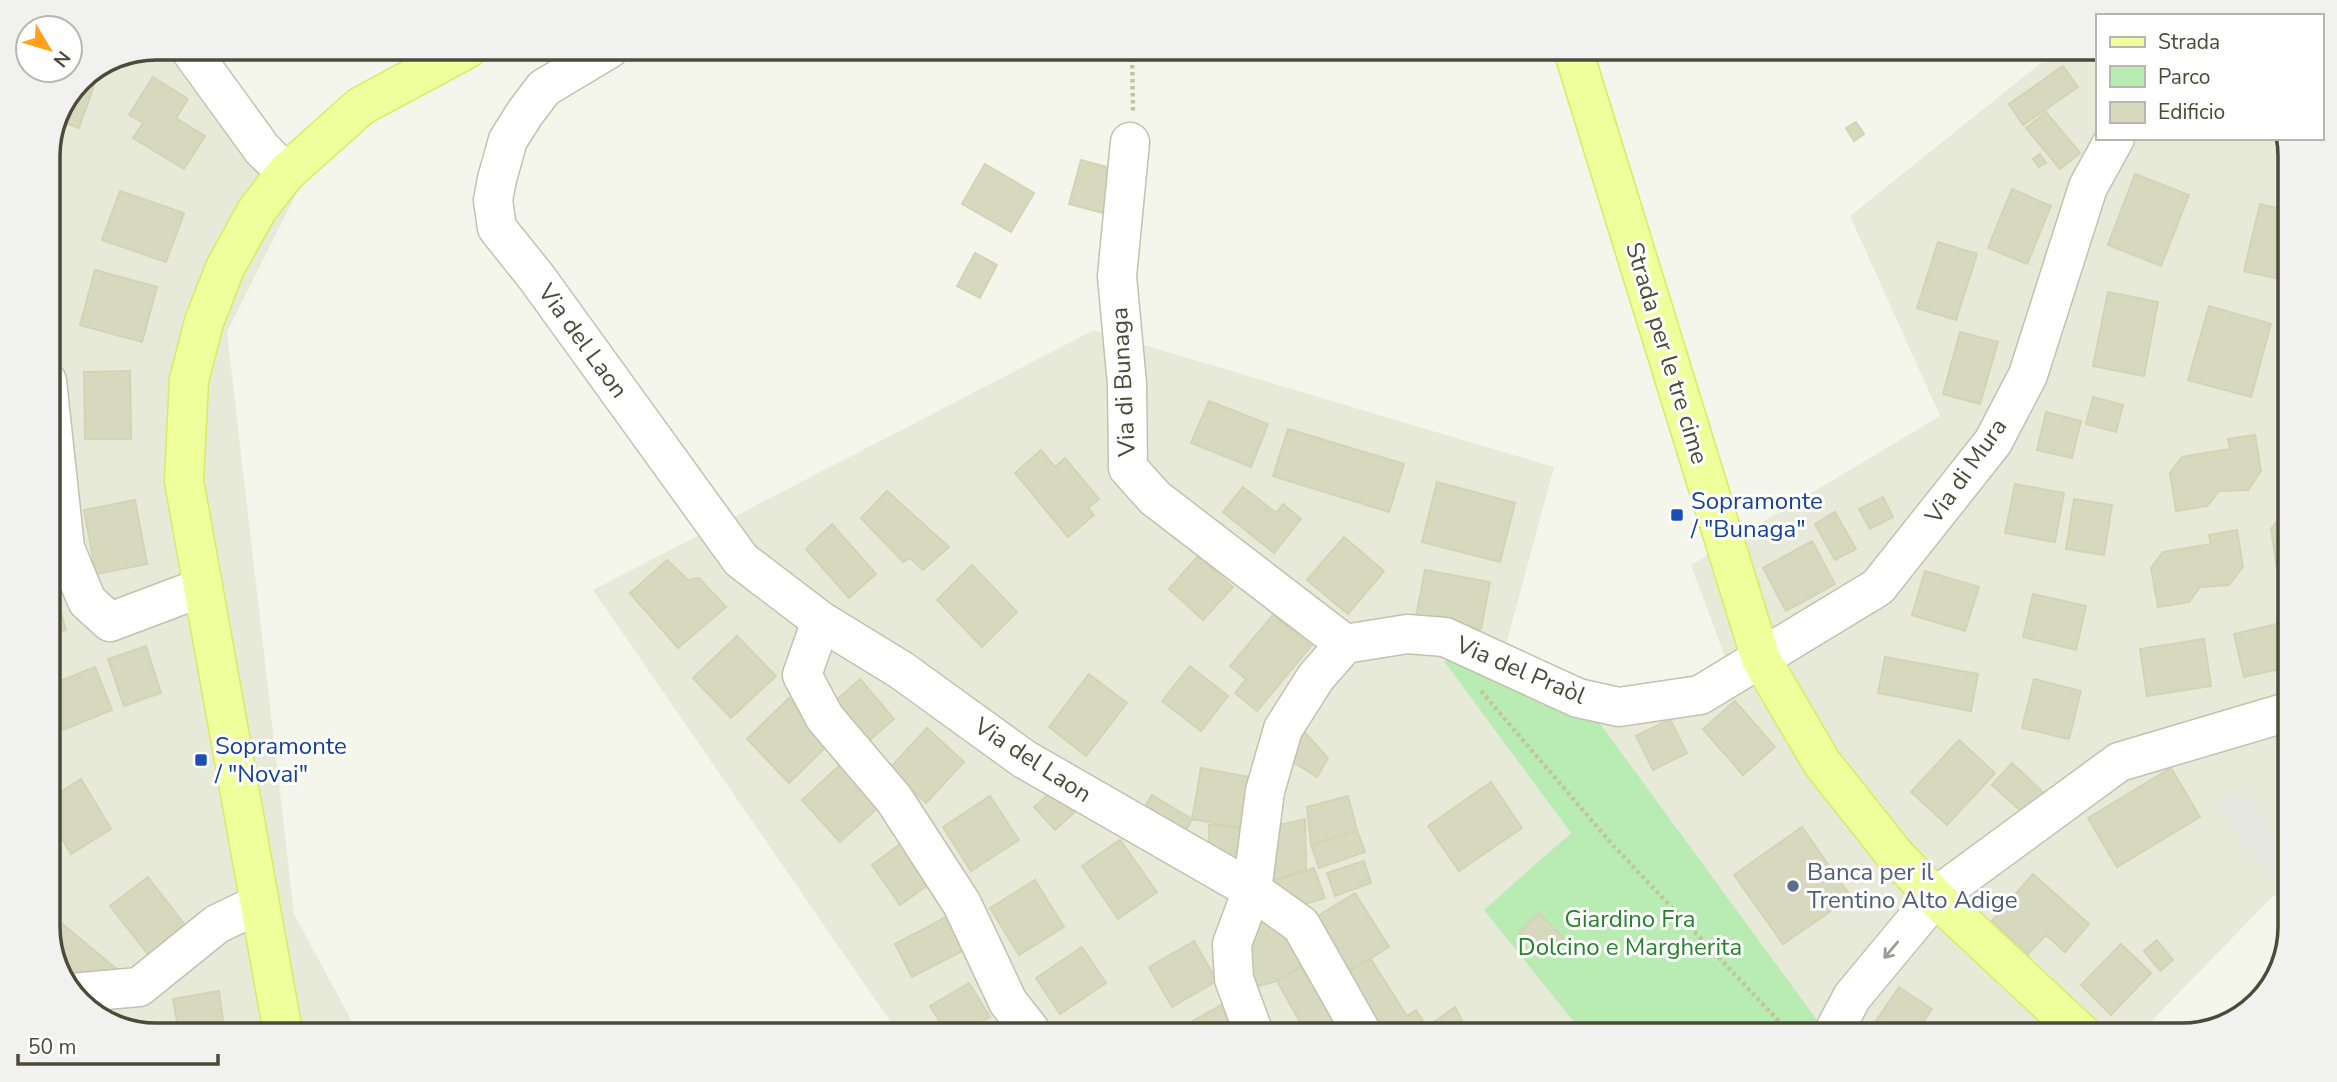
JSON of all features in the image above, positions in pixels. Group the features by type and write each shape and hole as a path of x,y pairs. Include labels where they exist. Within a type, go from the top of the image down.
{"main road":[{"path":"281,1023 184,481 188,380 204,322 225,268 257,210 286,173 361,106 441,60"},
{"name":"Strada per le tre cime","path":"1576,60 1761,659 1822,763 1895,855 1935,897 2070,1023"}],"street":[{"path":"197,60 262,149 286,173"},
{"name":"Via del Laon","path":"591,60 544,88 524,113 509,140 497,179 494,200 497,228 537,278 741,560 821,621 901,670 1024,760 1252,890"},
{"name":"Via di Mura","path":"1761,659 1878,587 1993,442 2028,375 2088,187 2114,140"},
{"name":"Via di Bunaga","path":"1130,142 1117,276 1127,384 1128,468 1155,498 1345,644"},
{"path":"60,502 65,548 87,601 110,622 203,587"},
{"path":"821,621 802,675 825,718 894,799 955,892 1008,1002 1024,1023"},
{"name":"Via del Praòl","path":"1345,644 1407,634 1445,637 1578,698 1619,707 1700,695 1761,659"},
{"path":"1250,1023 1234,979 1232,944 1252,890 1265,792 1283,729 1315,677 1345,644"},
{"path":"1838,1023 1852,997 1935,897 2119,762 2278,715"},
{"path":"1252,890 1301,925 1356,1023"},
{"path":"86,992 139,987 217,925 259,904"}],"path":[{"path":"1130,142 1132,60"},
{"path":"1476,685 1611,842 1781,1023"}],"shaded area":[{"path":"177,60 302,182 227,332 294,914 353,1023 137,1021 108,1010 79,985 69,969 61,945 60,150 69,113 79,97 102,76 119,67 137,61"},
{"path":"2045,60 2096,60 2096,140 2276,140 2278,900 2274,895 2150,1023 891,1023 593,590 1094,330 1554,467 1505,649 1611,695 1729,668 1691,565 1940,416 1850,216"},
{"path":"2242,790 2278,839 2278,888 2216,805"}],"green space":[{"name":"Giardino Fra Dolcino e Margherita","path":"1466,657 1593,714 1817,1020 1815,1023 1575,1023 1484,910 1571,833 1444,661"}],"building":[{"path":"2063,66 2078,87 2023,125 2009,104"},
{"path":"153,77 188,99 176,118 205,136 184,169 133,138 143,123 129,115"},
{"path":"95,82 79,128 66,123 79,97"},
{"path":"2046,112 2080,153 2060,169 2026,128"},
{"path":"1856,122 1864,134 1854,141 1846,128"},
{"path":"2040,154 2046,163 2039,167 2033,159"},
{"path":"1081,160 1114,169 1103,213 1069,204"},
{"path":"985,164 1034,193 1011,232 962,204"},
{"path":"2135,174 2189,195 2161,266 2108,245"},
{"path":"2012,189 2051,206 2027,264 1988,248"},
{"path":"120,191 184,213 166,262 102,240"},
{"path":"2260,204 2277,208 2277,279 2244,271"},
{"path":"1938,242 1977,254 1956,320 1917,308"},
{"path":"975,253 997,265 980,298 957,286"},
{"path":"95,270 157,287 142,342 80,325"},
{"path":"2108,292 2158,302 2144,376 2093,366"},
{"path":"2209,306 2271,324 2251,397 2188,380"},
{"path":"1960,332 1998,342 1980,404 1943,394"},
{"path":"130,371 131,439 85,439 84,372"},
{"path":"2093,397 2123,405 2116,432 2086,424"},
{"path":"1209,401 1268,424 1251,467 1191,443"},
{"path":"2046,412 2081,421 2072,458 2037,450"},
{"path":"1288,429 1404,464 1389,512 1273,476"},
{"path":"2255,435 2261,471 2248,490 2219,491 2207,506 2176,511 2170,473 2182,457 2230,449 2228,439"},
{"path":"1041,450 1055,467 1065,458 1099,499 1088,508 1094,515 1068,537 1015,473"},
{"path":"1437,482 1515,503 1500,562 1422,542"},
{"path":"2015,484 2064,493 2055,542 2005,533"},
{"path":"1243,487 1276,513 1283,504 1301,519 1274,553 1223,512"},
{"path":"887,491 949,547 923,570 910,558 903,562 861,518"},
{"path":"1883,497 1893,517 1870,529 1859,509"},
{"path":"2074,499 2112,505 2104,555 2066,549"},
{"path":"135,500 147,564 96,574 84,510"},
{"path":"1835,512 1856,549 1835,560 1815,524"},
{"path":"2277,520 2278,568 2277,568 2271,529"},
{"path":"832,524 876,574 849,598 806,549"},
{"path":"2237,530 2243,567 2229,585 2200,587 2189,602 2158,607 2151,568 2163,552 2211,544 2209,535"},
{"path":"1344,537 1384,571 1348,614 1307,580"},
{"path":"1812,541 1835,584 1786,611 1763,568"},
{"path":"1198,556 1233,587 1203,620 1169,589"},
{"path":"667,560 688,580 699,578 726,607 678,648 630,593"},
{"path":"972,565 1017,612 982,647 937,600"},
{"path":"1425,570 1490,582 1481,629 1416,617"},
{"path":"1925,571 1979,587 1965,631 1912,615"},
{"path":"2033,594 2086,606 2076,650 2023,637"},
{"path":"60,610 66,630 60,632"},
{"path":"1273,615 1311,646 1257,711 1235,693 1246,679 1230,666"},
{"path":"2278,624 2278,669 2244,677 2234,634"},
{"path":"737,636 776,676 731,718 693,678"},
{"path":"2204,639 2211,686 2147,696 2140,649"},
{"path":"146,646 161,693 124,706 108,659"},
{"path":"1885,657 1978,674 1971,711 1878,693"},
{"path":"1190,666 1228,696 1201,731 1162,701"},
{"path":"95,667 112,710 63,730 60,722 60,681"},
{"path":"1089,674 1127,703 1086,756 1049,727"},
{"path":"860,679 894,719 865,744 831,705"},
{"path":"2034,679 2081,691 2069,739 2022,728"},
{"path":"789,698 831,742 789,783 747,739"},
{"path":"1735,701 1775,747 1743,775 1703,729"},
{"path":"1670,719 1687,753 1653,770 1636,736"},
{"path":"1297,724 1328,758 1317,777 1279,753"},
{"path":"927,728 964,762 926,803 889,769"},
{"path":"1959,740 1995,773 1947,825 1911,792"},
{"path":"842,763 880,806 840,842 802,800"},
{"path":"2012,763 2044,793 2024,814 1992,785"},
{"path":"1201,768 1254,778 1245,829 1192,819"},
{"path":"2171,768 2200,817 2117,867 2088,818"},
{"path":"81,779 111,829 71,854 60,835 60,792"},
{"path":"1491,782 1522,828 1459,871 1428,826"},
{"path":"1057,787 1077,810 1055,830 1034,807"},
{"path":"1152,795 1192,819 1178,843 1138,819"},
{"path":"990,796 1019,840 971,871 943,827"},
{"path":"1348,796 1357,830 1311,845 1307,807"},
{"path":"1305,819 1306,869 1264,884 1263,829"},
{"path":"1209,824 1245,829 1242,868 1209,851"},
{"name":"Banca per il Trentino Alto Adige","path":"1802,827 1851,897 1783,944 1734,875"},
{"path":"1357,830 1365,852 1319,868 1311,845"},
{"path":"1120,840 1157,892 1118,919 1082,866"},
{"path":"903,842 932,882 900,905 872,865"},
{"path":"1364,861 1371,883 1335,896 1327,873"},
{"path":"1314,868 1325,898 1292,908 1264,884"},
{"path":"2033,874 2089,924 2065,952 2046,935 2028,954 1992,921"},
{"path":"148,877 188,929 151,958 110,906"},
{"path":"1035,880 1064,927 1019,955 990,908"},
{"path":"1355,893 1389,947 1342,976 1308,922"},
{"path":"1280,912 1313,960 1277,981 1251,988 1242,930"},
{"path":"1539,913 1562,937 1543,956 1519,933"},
{"path":"948,916 966,949 912,977 895,944"},
{"path":"60,922 130,980 77,982 69,969 61,945"},
{"path":"2157,940 2173,960 2160,971 2144,951"},
{"path":"1194,941 1217,981 1172,1007 1149,967"},
{"path":"2121,944 2151,973 2111,1015 2081,985"},
{"path":"1082,947 1106,983 1060,1014 1036,978"},
{"path":"1370,958 1407,1016 1416,1010 1424,1023 1373,1023 1342,976"},
{"path":"1313,960 1348,1023 1301,1023 1277,981"},
{"path":"969,983 990,1017 980,1023 941,1023 930,1006"},
{"path":"1899,987 1932,1009 1922,1023 1875,1023"},
{"path":"219,991 223,1023 177,1023 173,999"},
{"path":"1228,1001 1240,1023 1189,1023"},
{"path":"1455,1007 1463,1023 1433,1023"}],"place":[{"name":"Sopramonte / \"Bunaga\"","path":"1677,515"},
{"name":"Sopramonte / \"Novai\"","path":"201,760"},
{"name":"Banca per il Trentino Alto Adige","path":"1793,886"}]}
